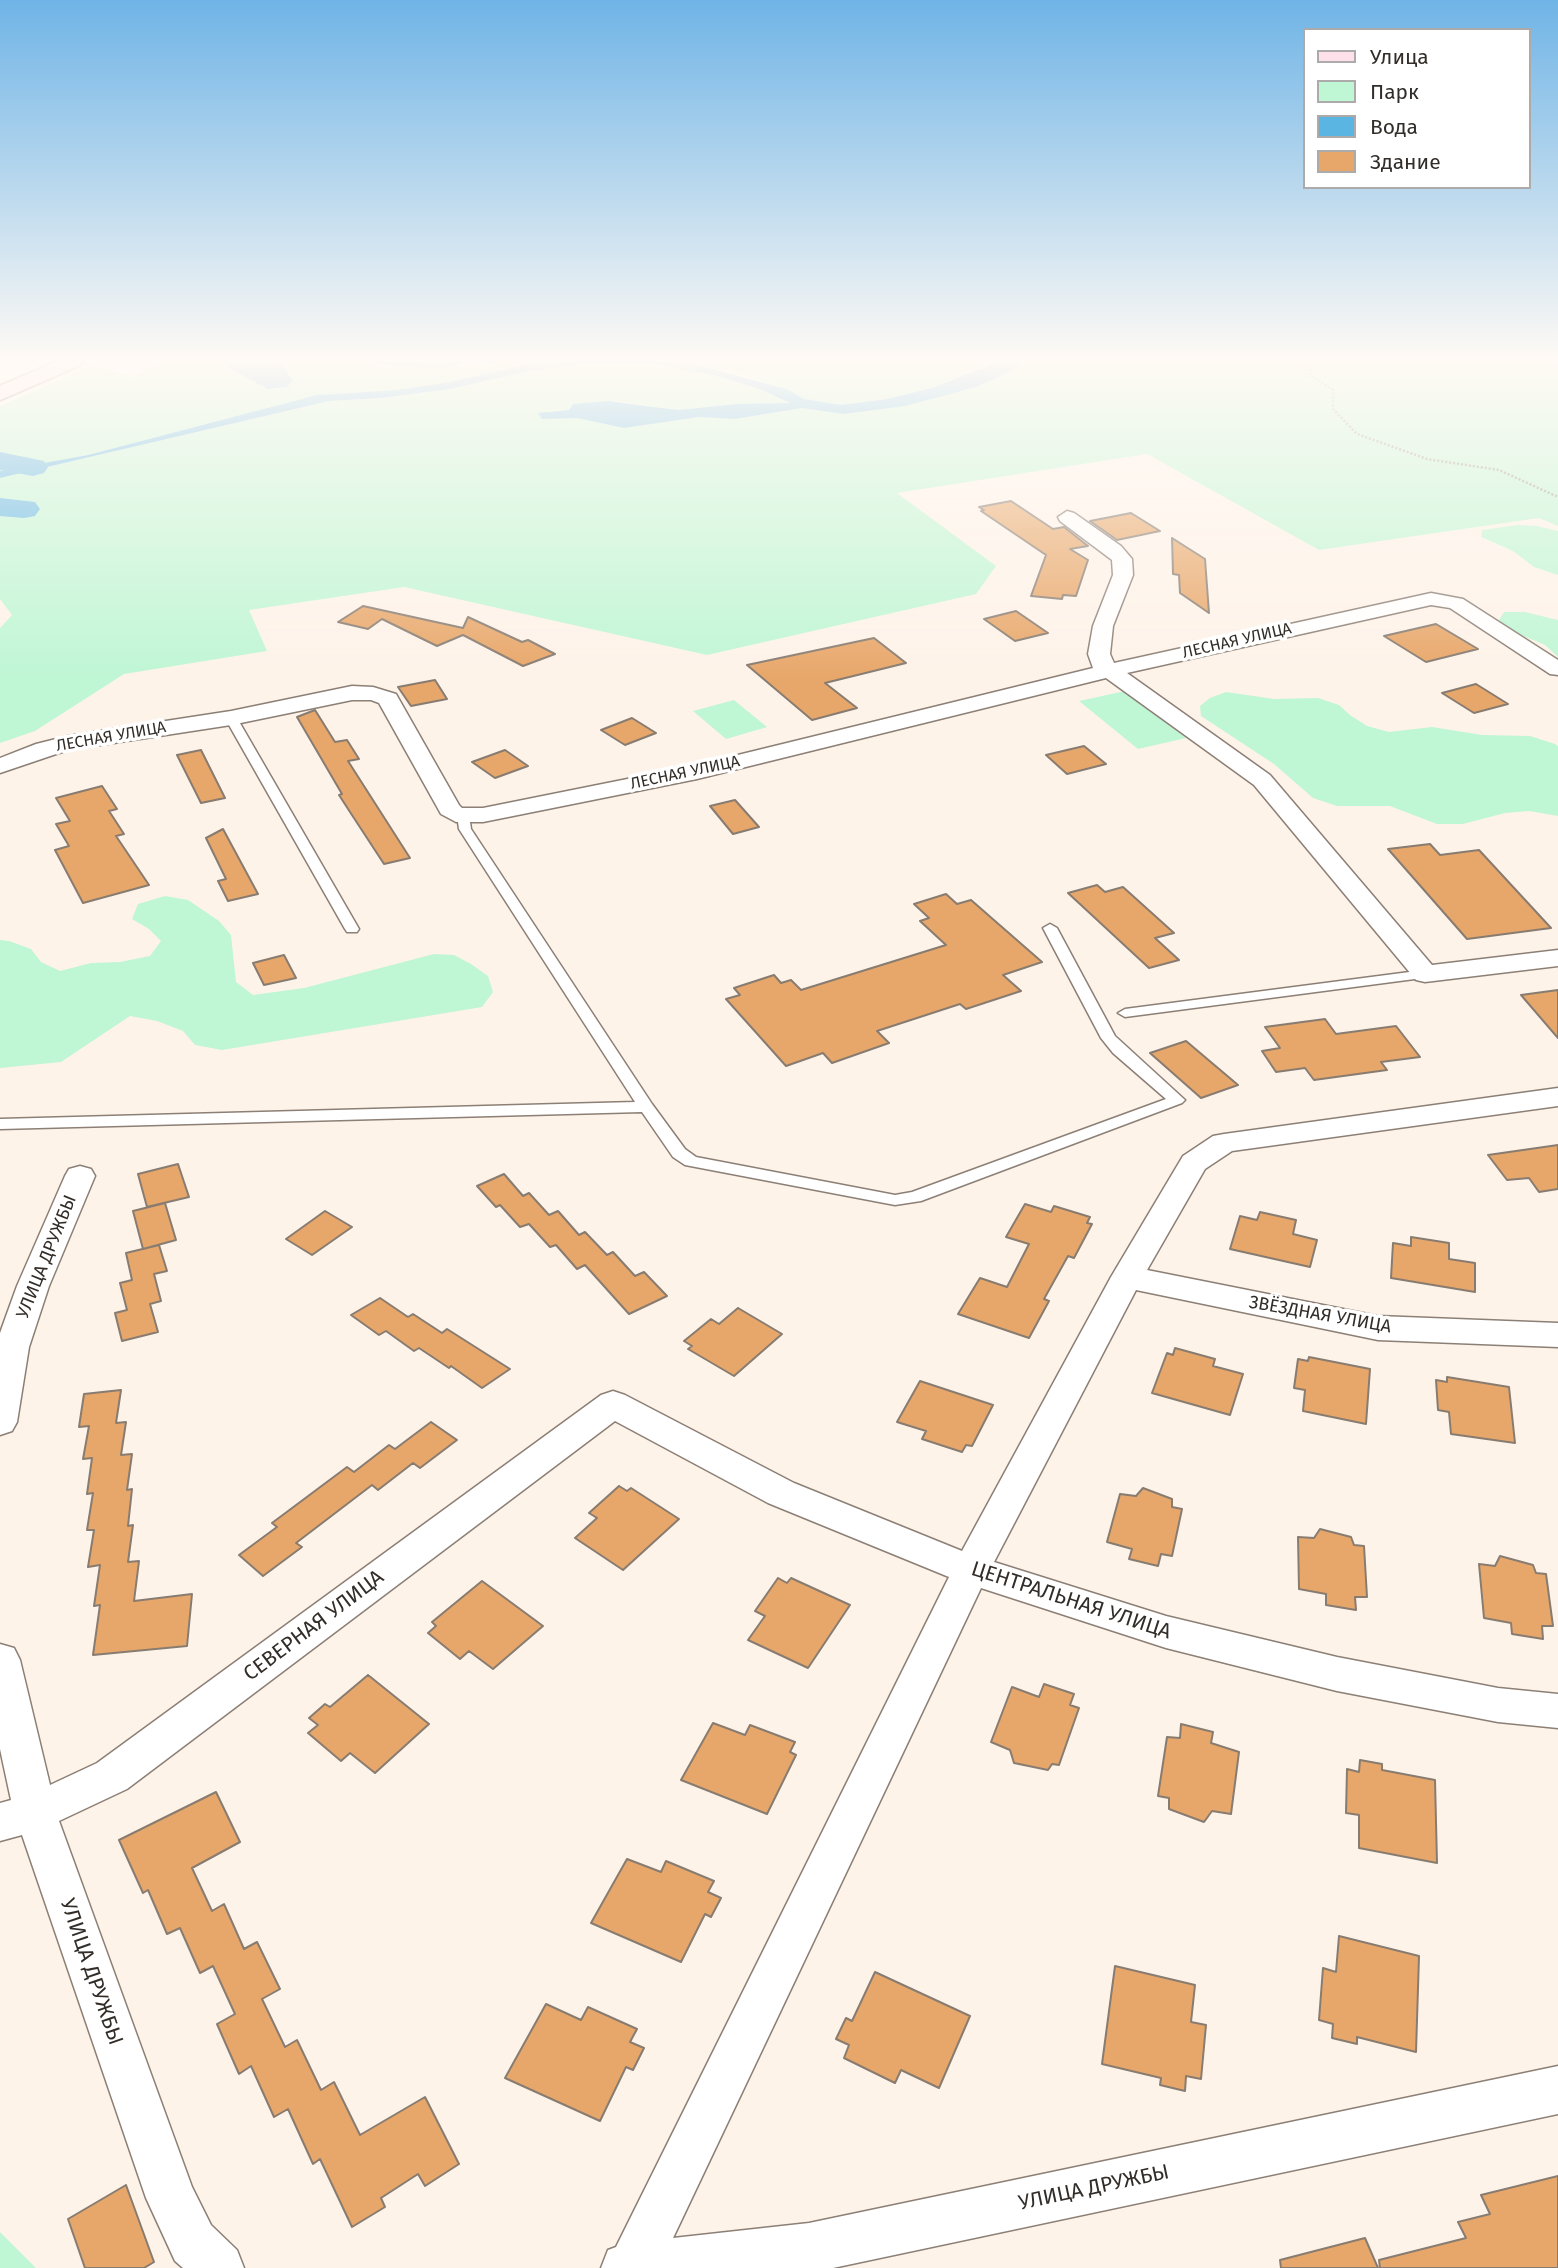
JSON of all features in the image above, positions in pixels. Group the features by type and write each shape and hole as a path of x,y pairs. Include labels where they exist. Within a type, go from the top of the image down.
{"street":[{"path":"1067,517 1114,550 1122,559 1123,575 1103,626 1099,654 1101,664 1107,671 1262,780 1425,974 1558,958"},
{"name":"ЛЕСНАЯ УЛИЦА","path":"0,766 68,743 231,718 352,693 388,699 449,809 463,816 483,815 697,772 1107,671 1431,599 1456,603 1558,669"},
{"path":"632,2268 971,1570 1127,1277 1194,1163 1224,1143 1558,1097"},
{"name":"УЛИЦА ДРУЖБЫ","path":"0,1422 12,1347 33,1286 80,1176"},
{"name":"ЗВЁЗДНАЯ УЛИЦА","path":"1127,1277 1378,1328 1558,1335"},
{"name":"ЦЕНТРАЛЬНАЯ УЛИЦА","path":"613,1404 781,1493 971,1570 1166,1632 1337,1674 1498,1705 1558,1711"},
{"name":"СЕВЕРНАЯ УЛИЦА","path":"17,1817 112,1776 613,1404"},
{"name":"УЛИЦА ДРУЖБЫ","path":"0,1660 17,1817 171,2198 192,2243 219,2268"},
{"name":"УЛИЦА ДРУЖБЫ","path":"626,2268 809,2248 1558,2090"}],"lane":[{"path":"231,718 352,929"},
{"path":"463,816 465,829 646,1107 679,1153 691,1161 895,1200 915,1197 1177,1100 1118,1050 1108,1038 1050,928"},
{"path":"1125,1013 1425,974"},
{"path":"0,1124 646,1107"}],"path":[{"path":"1478,467 1499,470 1558,497"}],"green space":[{"path":"0,467 23,467 0,471"},
{"path":"48,467 1065,467 897,493 996,566 976,594 707,655 404,587 249,610 267,651 124,674 35,731 0,743 0,628 12,615 0,599 0,478"},
{"path":"1170,467 1558,467 1558,526 1539,518 1319,550"},
{"path":"1517,525 1558,531 1558,575 1534,567 1513,551 1481,537 1482,530"},
{"path":"1504,612 1525,612 1558,620 1558,657 1545,645 1507,629 1499,620"},
{"path":"1125,691 1186,738 1138,749 1079,701"},
{"path":"1226,692 1274,699 1318,698 1339,705 1367,726 1389,732 1432,727 1482,735 1530,736 1555,744 1558,746 1558,816 1529,811 1505,813 1463,824 1437,824 1390,806 1337,806 1313,798 1274,764 1201,716 1200,706 1210,698"},
{"path":"734,700 767,727 726,739 693,711"},
{"path":"165,896 188,900 219,921 231,935 236,982 253,995 304,988 434,954 454,955 471,964 488,976 493,992 482,1007 222,1050 195,1045 183,1031 157,1021 130,1016 61,1062 0,1068 0,940 31,949 41,962 60,971 91,963 120,962 150,956 161,941 149,929 132,919 138,904"},
{"path":"0,2232 36,2268 0,2268"}],"water":[{"path":"23,467 48,467 0,478 0,471"}],"building":[{"path":"1011,501 1053,529 1064,527 1088,546 1070,549 1088,560 1076,596 1063,595 1062,599 1031,596 1046,555 979,507"},
{"path":"1131,513 1160,531 1117,540 1090,521"},
{"path":"1172,538 1205,559 1209,613 1180,593 1179,575 1173,574"},
{"path":"363,606 463,628 468,617 522,642 528,640 555,654 523,666 463,635 437,646 382,619 368,629 338,622"},
{"path":"1016,611 1048,633 1015,641 984,619"},
{"path":"1436,624 1478,649 1426,662 1384,636"},
{"path":"874,638 906,663 825,683 857,708 812,720 747,665"},
{"path":"435,680 447,699 411,706 398,687"},
{"path":"1476,684 1508,704 1474,713 1442,693"},
{"path":"315,710 335,742 347,740 359,759 348,761 410,858 384,864 339,795 342,794 297,717"},
{"path":"632,718 656,733 625,745 601,730"},
{"path":"1084,746 1106,764 1067,774 1046,755"},
{"path":"201,750 225,798 201,803 177,755"},
{"path":"505,750 528,766 495,778 472,762"},
{"path":"102,786 117,809 109,811 124,834 116,836 149,885 83,903 55,850 69,846 56,824 70,821 56,798"},
{"path":"735,800 759,827 733,834 710,806"},
{"path":"223,829 258,894 228,901 218,881 226,879 206,838"},
{"path":"1430,844 1440,855 1479,850 1551,928 1467,939 1388,849"},
{"path":"1097,885 1105,892 1123,887 1174,933 1155,938 1179,960 1149,968 1068,893"},
{"path":"946,894 957,904 971,900 1042,962 1003,975 1021,991 966,1009 960,1004 877,1031 889,1043 832,1063 823,1053 786,1066 726,999 740,995 734,988 774,975 781,983 791,980 801,990 946,945 920,921 929,918 914,904"},
{"path":"284,955 296,978 264,985 253,963"},
{"path":"1558,990 1558,1038 1521,995"},
{"path":"1325,1019 1336,1034 1396,1026 1420,1057 1381,1062 1387,1070 1314,1080 1305,1068 1276,1072 1262,1051 1280,1048 1265,1027"},
{"path":"1186,1041 1238,1085 1201,1098 1150,1053"},
{"path":"1558,1145 1558,1189 1539,1192 1529,1178 1507,1180 1488,1155"},
{"path":"178,1164 189,1197 147,1207 138,1174"},
{"path":"504,1174 523,1196 529,1193 549,1215 558,1211 579,1235 585,1232 607,1255 613,1252 635,1276 644,1272 667,1296 629,1314 585,1265 577,1269 556,1245 550,1247 529,1224 520,1227 500,1205 496,1207 477,1186"},
{"path":"165,1203 176,1240 143,1249 133,1211"},
{"path":"1025,1204 1051,1212 1054,1206 1090,1217 1087,1223 1092,1224 1074,1258 1068,1256 1044,1299 1049,1301 1029,1338 958,1314 980,1278 1007,1287 1029,1244 1006,1237"},
{"path":"325,1211 352,1227 312,1255 286,1239"},
{"path":"1260,1212 1296,1220 1293,1234 1317,1240 1310,1267 1230,1249 1240,1216 1257,1220"},
{"path":"1411,1237 1449,1243 1449,1259 1475,1263 1475,1292 1391,1278 1393,1243 1411,1246"},
{"path":"159,1245 167,1271 154,1274 161,1301 150,1304 158,1332 122,1341 115,1313 127,1310 120,1283 132,1280 126,1253"},
{"path":"380,1298 408,1317 413,1314 442,1333 447,1329 510,1369 482,1388 419,1348 414,1351 386,1331 379,1335 351,1315"},
{"path":"738,1308 782,1334 734,1376 688,1349 692,1346 684,1341 711,1319 719,1324"},
{"path":"1175,1348 1215,1359 1213,1366 1243,1374 1230,1415 1152,1393 1167,1353 1173,1355"},
{"path":"1309,1357 1370,1369 1366,1424 1303,1411 1305,1390 1294,1388 1298,1359 1308,1361"},
{"path":"1447,1377 1509,1387 1515,1443 1451,1434 1449,1412 1438,1410 1436,1380 1447,1382"},
{"path":"920,1381 993,1405 972,1446 966,1445 962,1452 922,1439 926,1431 897,1422"},
{"path":"121,1390 116,1423 126,1422 121,1455 132,1454 127,1490 132,1489 128,1526 133,1525 128,1562 139,1561 134,1601 192,1594 187,1646 93,1655 100,1605 94,1606 100,1565 88,1567 94,1530 87,1530 93,1493 87,1494 92,1458 83,1459 89,1426 79,1427 84,1394"},
{"path":"431,1422 457,1440 420,1468 413,1463 378,1490 372,1485 296,1543 302,1547 263,1576 239,1555 277,1527 272,1523 347,1467 354,1472 389,1445 395,1449"},
{"path":"619,1486 627,1491 631,1488 679,1519 623,1570 575,1538 597,1518 589,1513"},
{"path":"1143,1488 1172,1499 1172,1507 1182,1509 1172,1556 1161,1554 1158,1566 1129,1559 1132,1549 1107,1542 1120,1494 1136,1496"},
{"path":"1320,1529 1351,1537 1354,1545 1364,1546 1367,1597 1355,1597 1356,1610 1326,1605 1326,1594 1299,1589 1298,1537 1314,1538"},
{"path":"1500,1556 1533,1565 1536,1573 1546,1574 1553,1626 1542,1626 1543,1639 1512,1634 1511,1623 1484,1618 1479,1564 1495,1566"},
{"path":"778,1578 787,1583 791,1578 850,1605 808,1668 748,1640 765,1616 755,1611"},
{"path":"482,1581 543,1626 493,1669 469,1651 460,1659 428,1633 436,1626 432,1622"},
{"path":"368,1675 429,1724 375,1773 350,1753 341,1761 308,1733 318,1725 309,1718 325,1704 330,1707"},
{"path":"1044,1684 1074,1694 1070,1705 1079,1708 1059,1765 1052,1764 1048,1770 1014,1763 1010,1750 991,1742 1012,1687 1039,1697"},
{"path":"713,1723 745,1735 750,1725 795,1742 790,1752 796,1755 767,1814 681,1780"},
{"path":"1181,1724 1213,1732 1211,1743 1239,1752 1231,1814 1212,1811 1204,1822 1169,1809 1169,1798 1158,1796 1167,1737 1180,1738"},
{"path":"1360,1760 1382,1764 1382,1770 1435,1780 1437,1863 1359,1848 1359,1815 1346,1813 1347,1769 1359,1772"},
{"path":"216,1792 240,1842 192,1868 212,1911 224,1904 244,1949 257,1942 280,1989 262,1999 285,2047 297,2040 321,2090 334,2082 360,2135 425,2097 459,2164 425,2186 418,2174 381,2198 385,2207 352,2227 320,2159 313,2164 288,2109 274,2117 251,2066 239,2074 217,2024 235,2014 213,1966 200,1973 180,1928 167,1934 148,1890 143,1893 119,1840"},
{"path":"627,1859 661,1872 666,1861 714,1881 708,1892 721,1898 711,1917 705,1914 681,1962 591,1923"},
{"path":"1339,1936 1419,1956 1416,2052 1357,2037 1357,2044 1332,2038 1333,2024 1319,2020 1323,1968 1336,1972"},
{"path":"1115,1966 1195,1985 1191,2022 1206,2025 1201,2079 1186,2076 1185,2091 1160,2085 1161,2078 1102,2064"},
{"path":"875,1972 970,2016 939,2088 901,2070 895,2083 844,2058 849,2045 836,2039 846,2018 852,2021"},
{"path":"546,2004 581,2020 588,2007 637,2029 630,2042 644,2048 633,2070 626,2067 600,2121 505,2078"},
{"path":"1558,2176 1558,2268 1380,2268 1379,2260 1466,2238 1458,2222 1490,2214 1481,2195"},
{"path":"126,2185 154,2262 144,2268 85,2268 68,2219"},
{"path":"1365,2238 1378,2268 1281,2268 1280,2260"}],"waterway":[{"path":"0,507 24,509"}]}
